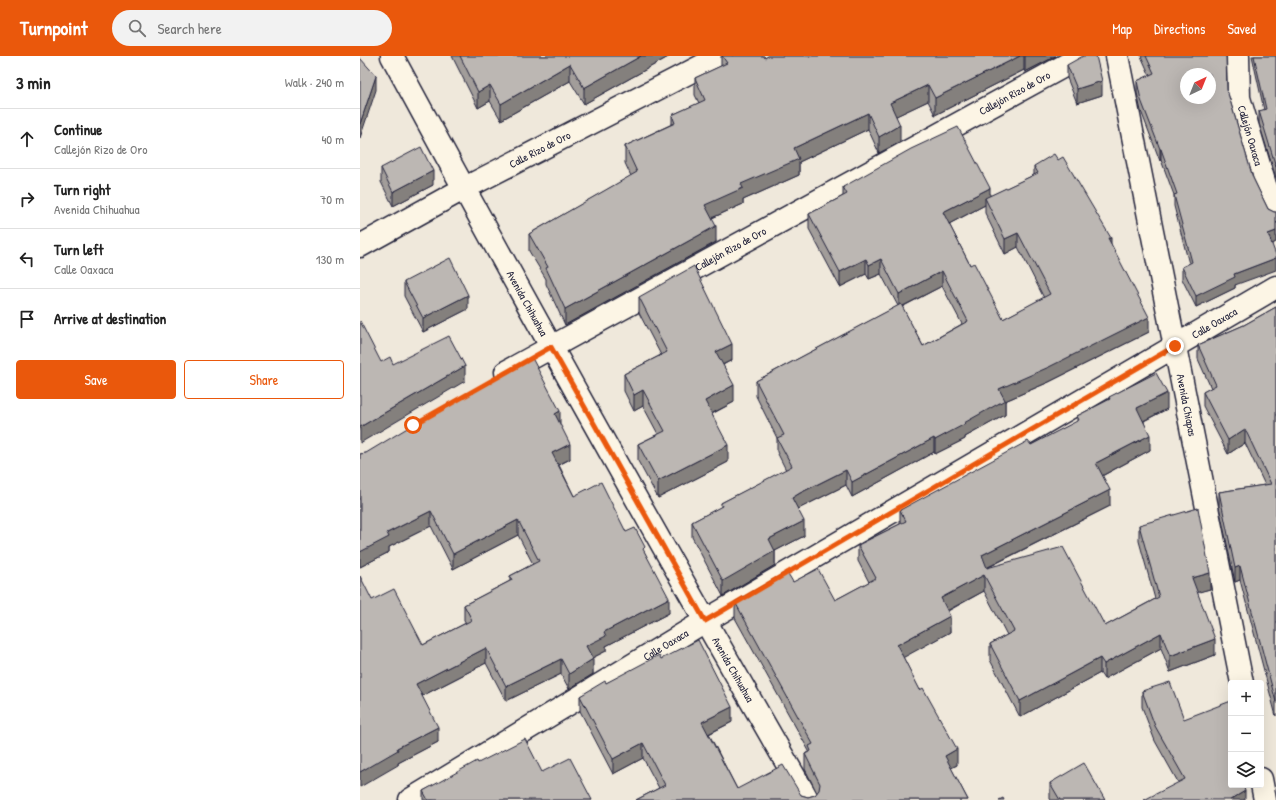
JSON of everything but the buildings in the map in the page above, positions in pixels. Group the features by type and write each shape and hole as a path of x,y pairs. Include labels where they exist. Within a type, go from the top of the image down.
{"street":[{"name":"Avenida Chihuahua","path":"392,56 463,189 551,347 705,621 808,800"},
{"name":"Calle Rizo de Oro","path":"360,246 463,189 721,56"},
{"name":"Callejón Rizo de Oro","path":"489,382 1082,56"},
{"name":"Avenida Chiapas","path":"1117,56 1241,680"},
{"name":"Callejón Oaxaca","path":"1238,56 1239,98 1265,186 1276,211"},
{"name":"Calle Oaxaca","path":"410,800 705,621 1276,287"},
{"path":"1263,788 1265,800"},
{"path":"1271,800 1276,797"}],"route":[{"path":"413,425 551,347 705,621 1175,346"}]}
